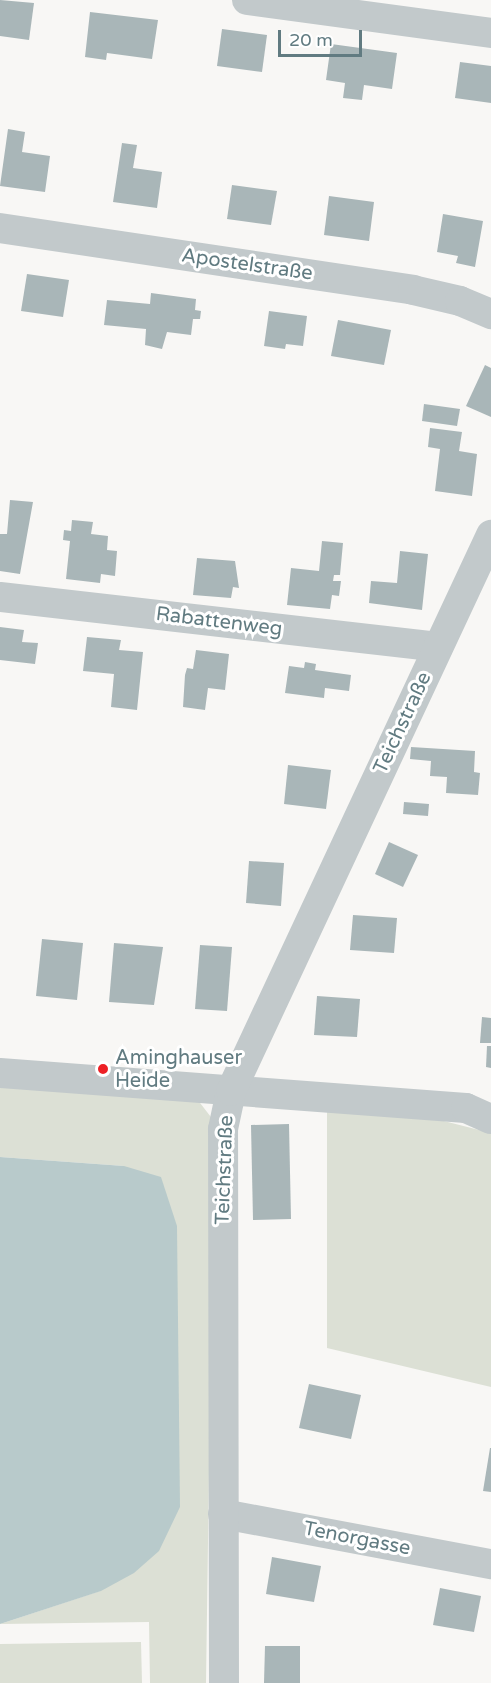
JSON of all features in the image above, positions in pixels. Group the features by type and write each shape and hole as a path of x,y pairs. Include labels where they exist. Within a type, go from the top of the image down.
{"street":[{"path":"247,0 491,33"},
{"name":"Apostelstraße","path":"0,228 413,290 460,301 491,314"},
{"name":"Teichstraße","path":"224,1683 223,1129 231,1091 438,647 487,552"},
{"name":"Rabattenweg","path":"0,597 438,647"},
{"path":"0,1073 466,1108 491,1119"},
{"name":"Tenorgasse","path":"223,1514 491,1564"}],"shaded area":[{"path":"0,1086 197,1099 214,1121 206,1683 150,1683 149,1622 0,1624 100,1591 124,1166 0,1157"},
{"path":"327,1105 436,1119 491,1133 491,1387 327,1348"},
{"path":"0,1157 124,1166 161,1177 177,1226 180,1507 159,1551 134,1573 101,1591 0,1624"},
{"path":"141,1642 142,1683 0,1683 0,1644"}],"building":[{"path":"0,0 34,3 29,40 0,36"},
{"path":"90,12 158,20 152,59 107,53 106,60 85,57"},
{"path":"222,29 267,35 262,72 217,66"},
{"path":"331,44 397,53 392,89 364,85 362,100 343,98 345,83 326,80"},
{"path":"460,62 491,66 491,103 455,98"},
{"path":"8,129 25,132 22,152 50,156 45,192 0,186"},
{"path":"122,143 137,145 133,168 162,172 157,208 113,202"},
{"path":"232,185 277,191 271,225 227,219"},
{"path":"329,196 374,202 369,241 324,235"},
{"path":"443,214 483,221 475,267 456,263 458,256 437,252"},
{"path":"27,274 69,280 63,317 21,311"},
{"path":"151,293 196,299 195,310 201,311 200,319 193,319 191,335 167,332 162,349 145,345 146,329 104,325 107,300 150,304"},
{"path":"269,311 307,316 303,346 286,344 285,349 264,346"},
{"path":"338,320 391,330 384,365 331,356"},
{"path":"485,365 491,368 491,417 466,406"},
{"path":"424,404 460,409 457,426 422,421"},
{"path":"430,428 462,432 459,451 477,454 472,496 435,491 440,449 428,447"},
{"path":"10,500 33,502 20,574 0,571 0,534 7,534"},
{"path":"72,520 93,522 91,534 108,536 107,550 117,551 115,576 101,574 100,583 66,579 70,541 63,540 64,530 71,531"},
{"path":"322,541 343,543 340,575 334,575 333,581 341,581 339,596 332,595 330,609 287,605 291,568 319,571"},
{"path":"400,551 428,554 422,610 369,603 371,581 397,583"},
{"path":"197,558 235,561 239,588 233,587 231,598 193,595"},
{"path":"0,627 24,630 22,642 38,643 35,664 0,660"},
{"path":"87,637 121,640 119,650 143,652 137,710 111,707 114,674 83,671"},
{"path":"196,650 229,654 225,690 208,688 205,710 183,707 185,675 187,668 193,669"},
{"path":"305,662 316,664 315,670 351,675 349,691 325,688 324,698 285,693 289,666 304,668"},
{"path":"411,747 475,751 474,772 480,773 478,795 446,793 447,777 430,776 431,761 410,759"},
{"path":"288,765 331,770 326,809 284,804"},
{"path":"404,802 429,804 428,816 403,814"},
{"path":"389,842 418,855 403,887 375,874"},
{"path":"249,861 284,863 281,906 246,903"},
{"path":"353,915 397,918 394,953 350,950"},
{"path":"42,939 83,943 77,1000 36,996"},
{"path":"114,943 163,947 154,1005 109,1002"},
{"path":"200,945 232,947 227,1011 195,1009"},
{"path":"317,996 360,999 357,1037 314,1035"},
{"path":"482,1017 491,1018 491,1043 480,1043"},
{"path":"487,1046 491,1046 491,1068 486,1067"},
{"path":"289,1124 291,1219 253,1220 251,1125"},
{"path":"309,1384 361,1395 351,1439 299,1428"},
{"path":"491,1448 491,1492 483,1491"},
{"path":"272,1557 321,1566 314,1602 266,1594"},
{"path":"440,1588 481,1596 474,1632 433,1625"},
{"path":"265,1646 300,1646 300,1683 264,1683"}],"place":[{"name":"Aminghauser Heide","path":"103,1069"}]}
